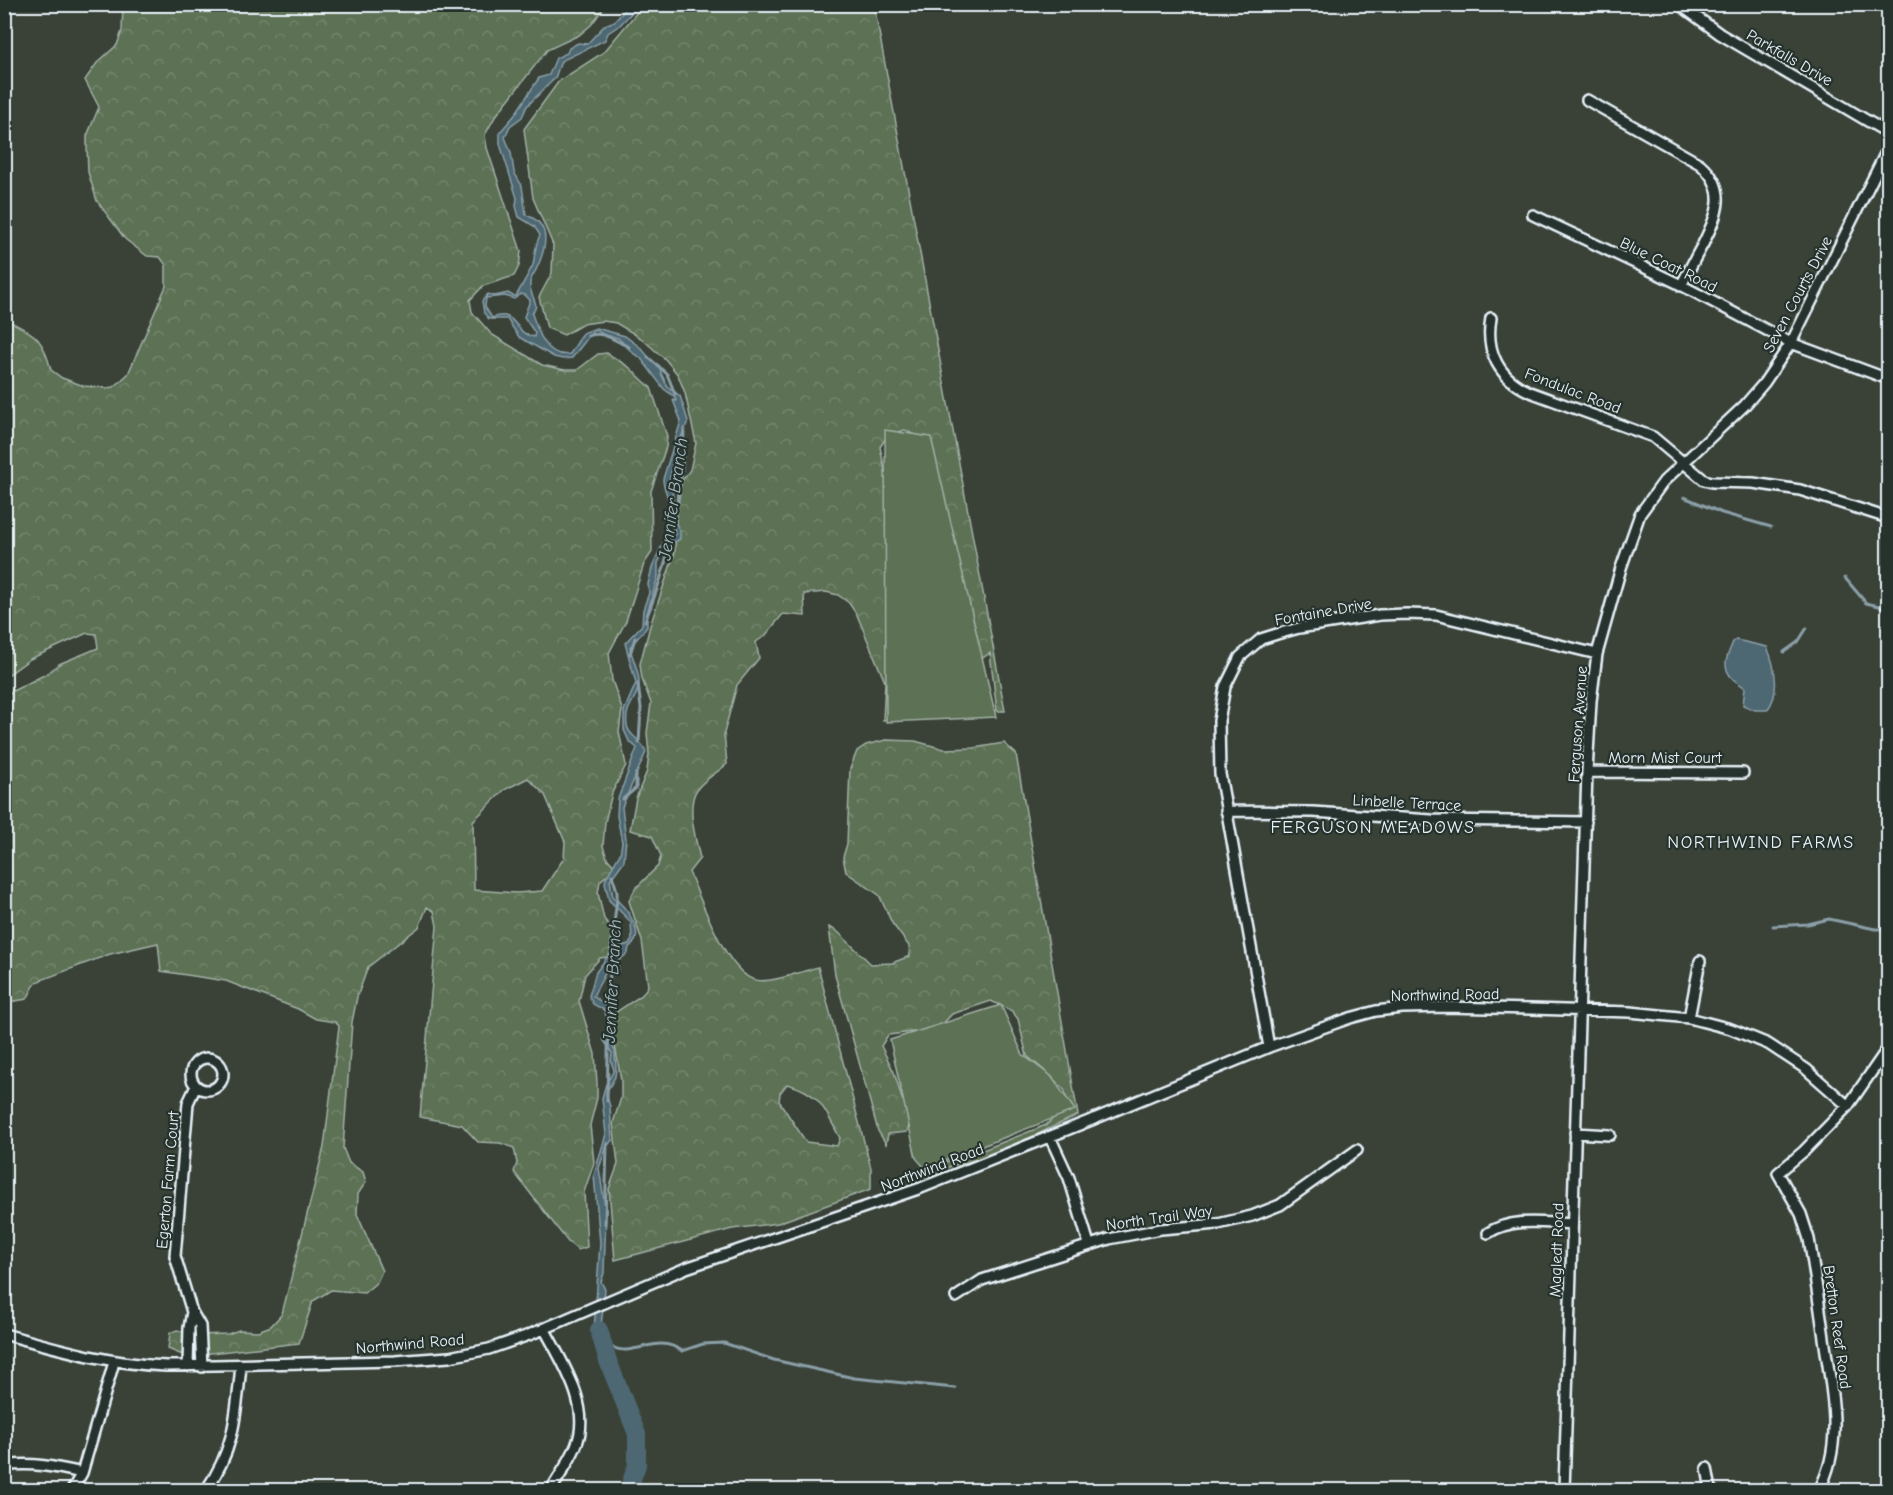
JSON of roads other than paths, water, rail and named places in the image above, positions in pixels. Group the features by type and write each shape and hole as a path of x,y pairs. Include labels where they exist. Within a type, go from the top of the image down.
{"street":[{"name":"Parkfalls Drive","path":"1679,4 1720,34 1888,133"},
{"path":"1587,100 1700,164 1713,180 1719,201 1717,216 1681,286"},
{"name":"Seven Courts Drive","path":"1683,462 1745,405 1764,383 1791,343 1888,148"},
{"name":"Blue Coat Road","path":"1533,215 1681,286 1791,343 1888,379"},
{"name":"Fondulac Road","path":"1491,318 1490,340 1500,369 1511,381 1530,392 1653,437 1697,476 1712,482 1753,483 1800,490 1888,518"},
{"name":"Ferguson Avenue","path":"1580,1010 1587,772 1591,701 1597,654 1640,514 1664,481 1683,462"},
{"name":"Fontaine Drive","path":"1269,1047 1220,774 1219,721 1225,687 1240,657 1261,639 1299,628 1380,615 1407,614 1436,615 1597,654"},
{"name":"Morn Mist Court","path":"1587,772 1743,773"},
{"name":"Linbelle Terrace","path":"1226,811 1314,812 1431,820 1586,822"},
{"path":"1689,1018 1700,961"},
{"name":"Northwind Road","path":"4,1334 114,1362 202,1367 435,1358 489,1349 711,1258 890,1199 1050,1137 1269,1047 1350,1018 1389,1010 1445,1007 1580,1010 1689,1018 1731,1029 1768,1044 1806,1069 1848,1106"},
{"name":"Magledt Road","path":"1564,1491 1580,1010"},
{"path":"1848,1106 1888,1048"},
{"name":"Egerton Farm Court","path":"196,1086 188,1103 175,1256 192,1312 200,1326 202,1367"},
{"name":"Bretton Reef Road","path":"1820,1491 1833,1453 1834,1407 1809,1239 1801,1214 1778,1173 1804,1151 1848,1106"},
{"path":"1575,1133 1610,1135"},
{"path":"1050,1137 1069,1179 1089,1244"},
{"name":"North Trail Way","path":"956,1297 982,1280 1089,1244 1129,1234 1218,1224 1252,1216 1280,1205 1357,1150"},
{"path":"1488,1233 1516,1222 1572,1224"},
{"name":"Egerton Farm Court","path":"188,1366 189,1328 192,1312"},
{"path":"544,1328 578,1396 580,1424 577,1444 551,1491"},
{"path":"72,1491 82,1473 114,1362"},
{"path":"206,1491 219,1472 230,1446 242,1366"},
{"path":"4,1466 41,1464 82,1473"},
{"path":"1707,1468 1711,1491"}],"water":[{"name":"Jennifer Branch","path":"629,5 639,5 620,25 608,33 605,40 561,61 555,78 527,106 522,117 510,126 505,137 511,153 514,172 522,186 526,215 535,219 544,231 542,254 530,286 536,306 532,314 545,343 555,352 570,354 583,333 596,328 625,336 660,366 667,386 680,396 688,421 678,445 670,477 675,510 674,520 680,531 680,539 666,547 658,563 658,576 647,614 647,627 630,647 639,684 627,712 627,725 646,752 622,807 626,839 624,861 610,880 613,897 629,914 636,929 636,936 628,953 607,970 593,996 607,1006 613,1033 612,1046 615,1051 615,1077 606,1093 610,1107 612,1140 606,1148 599,1168 606,1213 604,1273 601,1282 605,1289 601,1334 618,1393 633,1412 641,1436 635,1474 628,1490 621,1490 632,1474 629,1458 637,1428 629,1412 616,1396 594,1331 600,1243 594,1175 606,1134 602,1098 606,1084 614,1070 611,1061 612,1053 603,1039 609,1038 611,1030 604,1010 593,1004 589,996 596,972 614,948 629,944 632,940 631,922 609,900 605,883 620,854 622,842 617,816 618,799 637,748 629,741 624,730 624,711 636,683 625,643 642,625 652,568 663,543 675,534 663,479 681,421 673,400 676,401 675,397 664,389 640,357 618,338 593,331 572,358 554,357 519,337 507,319 489,319 484,313 482,301 488,294 495,296 508,293 516,296 533,265 540,235 534,226 519,217 516,206 517,198 500,144 500,132 514,116 539,78 549,75 556,58 567,53 569,48 578,43 587,44 605,25 615,21","holes":["521,294 530,300 524,317 535,333 534,337 527,335 506,316 492,318 485,307 486,298 505,296 514,299"]},
{"path":"1736,640 1767,647 1774,671 1775,688 1767,710 1755,710 1743,705 1745,688 1733,679 1727,670 1727,656"}],"waterway":[{"name":"Jennifer Branch","path":"588,336 604,335 629,347"},
{"name":"Jennifer Branch","path":"648,357 667,374 675,394"},
{"name":"Jennifer Branch","path":"645,621 662,575 674,527 681,478 684,429"},
{"path":"1684,497 1722,513 1771,527"},
{"path":"1845,578 1866,603 1879,606 1888,613"},
{"path":"1784,652 1798,642 1807,628"},
{"name":"Jennifer Branch","path":"630,654 635,638"},
{"name":"Jennifer Branch","path":"638,684 641,708 639,743"},
{"name":"Jennifer Branch","path":"623,799 636,788 636,773"},
{"name":"Jennifer Branch","path":"610,957 617,899 612,875"},
{"path":"1773,926 1808,924 1829,919 1875,929 1888,929"},
{"name":"Jennifer Branch","path":"607,1101 610,963"},
{"name":"Jennifer Branch","path":"605,1224 607,1143"},
{"name":"Jennifer Branch","path":"599,1330 608,1361 637,1434 637,1465 628,1490"},
{"path":"604,1345 624,1350 661,1344 682,1351 703,1344 724,1343 774,1360 854,1378 955,1388"}],"district":[{"name":"FERGUSON MEADOWS","path":"1373,827"},
{"name":"NORTHWIND FARMS","path":"1761,842"}]}
